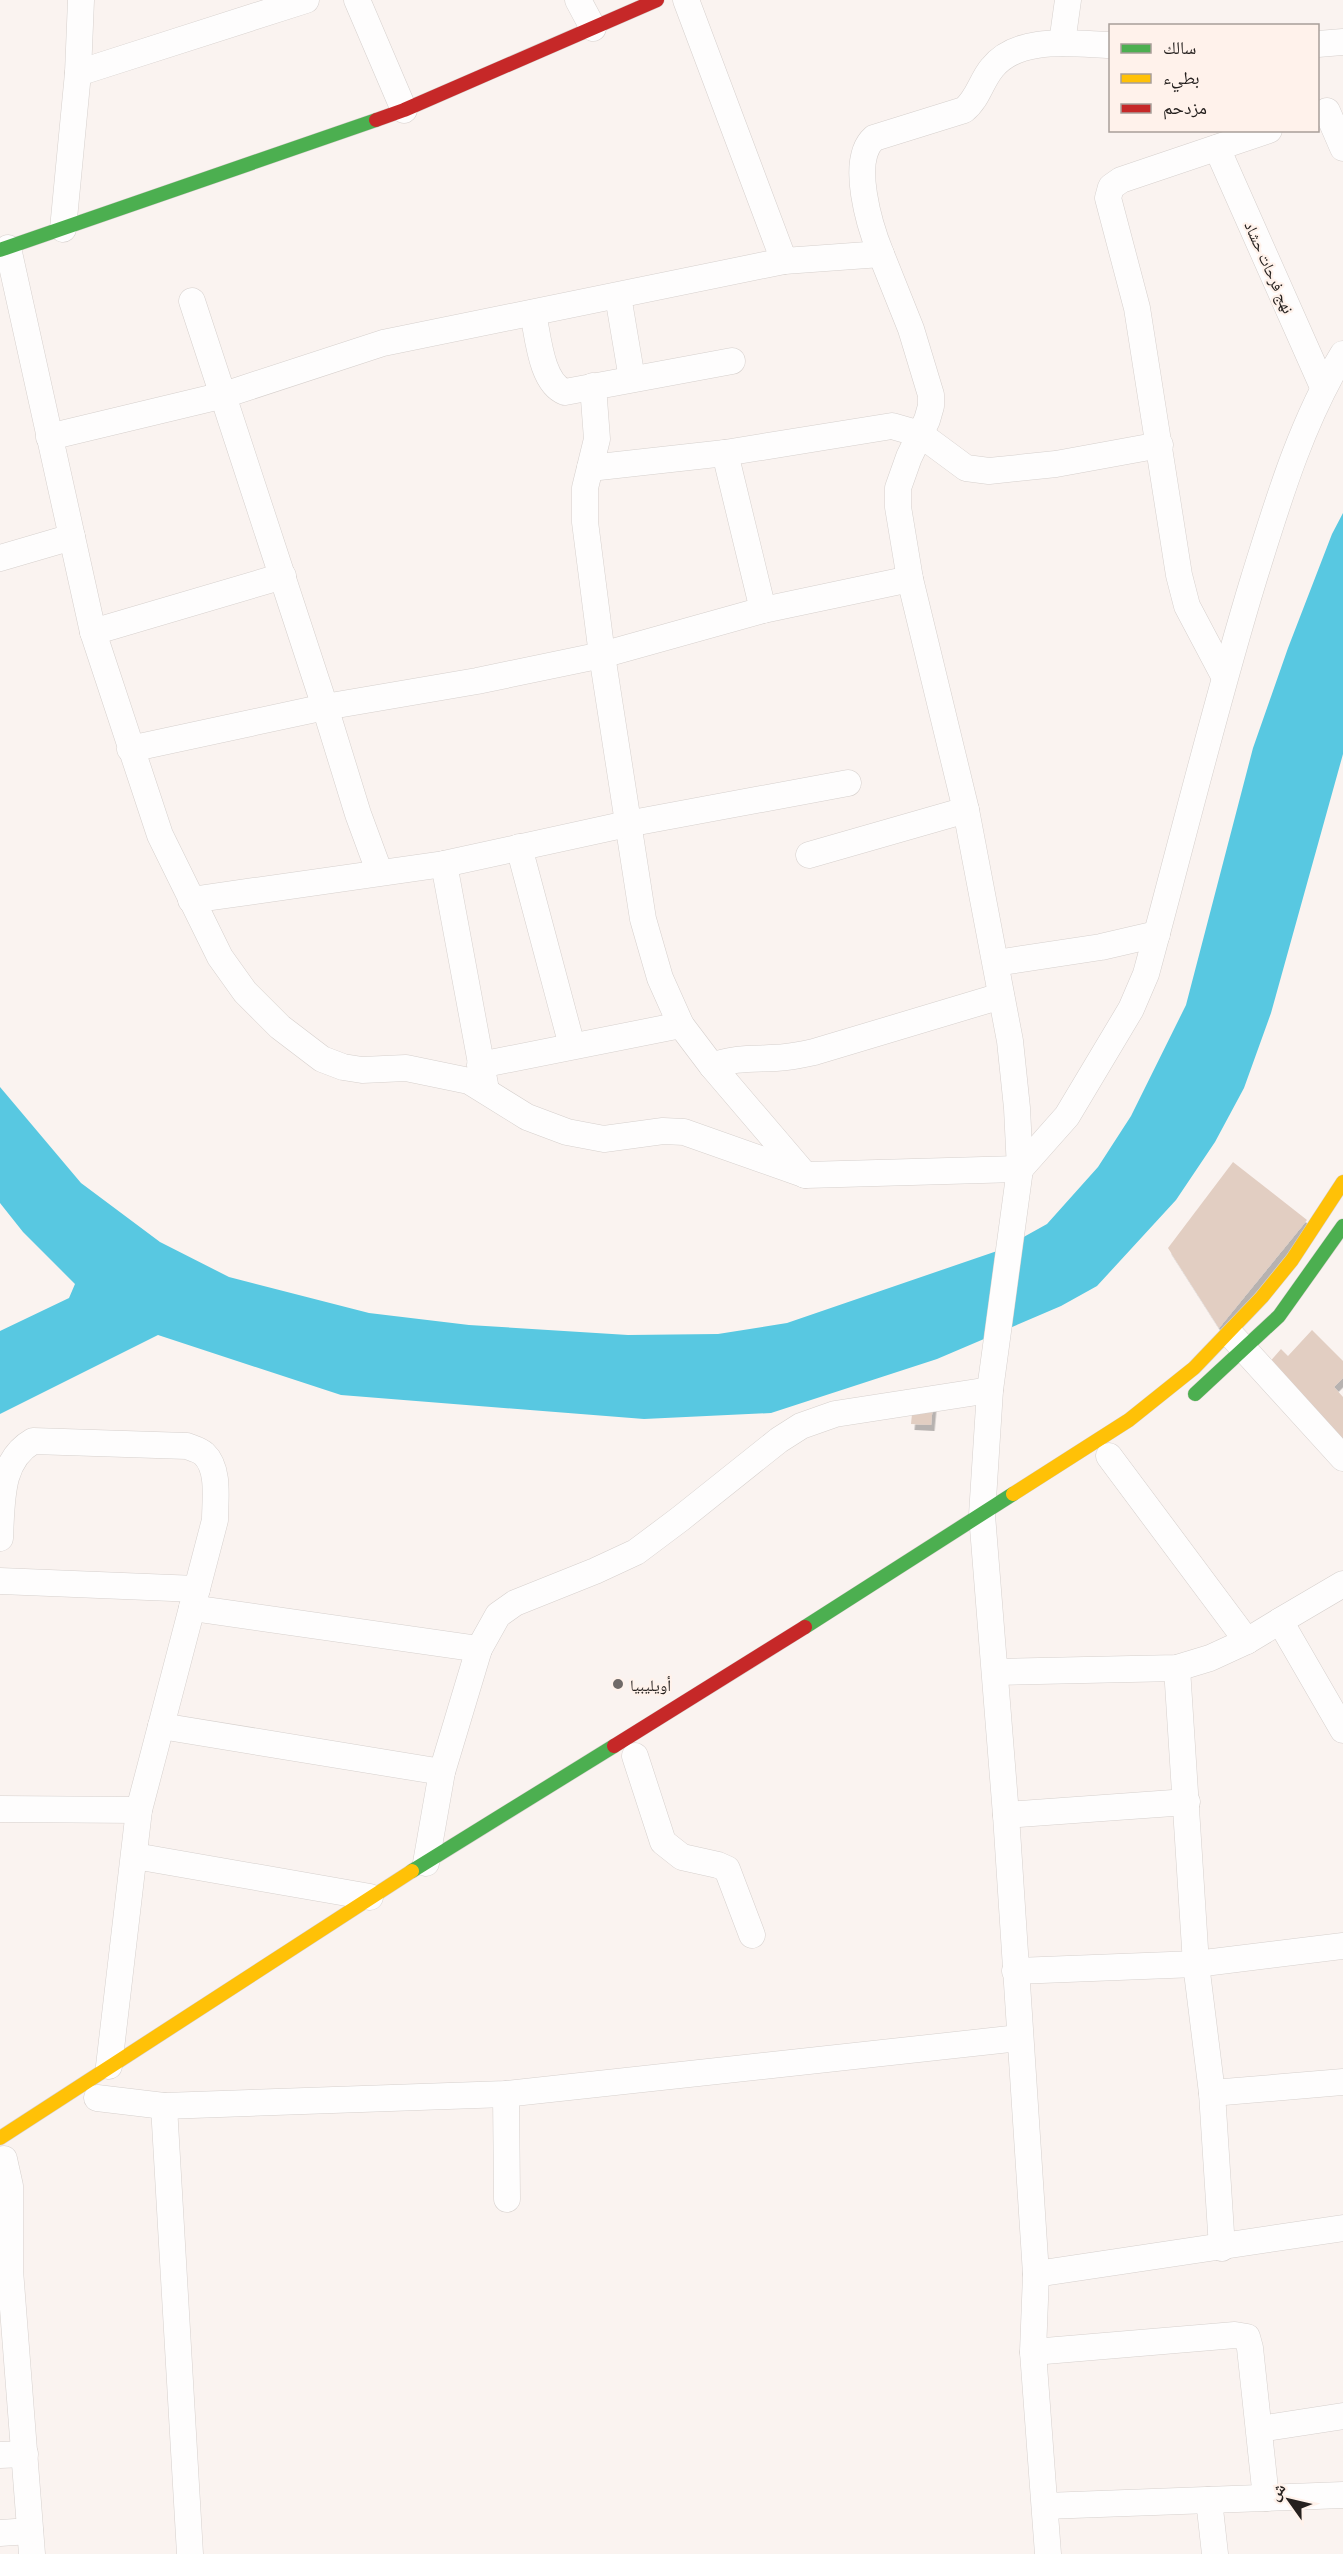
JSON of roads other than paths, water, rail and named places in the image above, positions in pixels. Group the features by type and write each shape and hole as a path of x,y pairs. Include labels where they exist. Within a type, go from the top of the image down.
{"main road":[{"path":"4,249 404,110 657,0"},
{"path":"1182,1404 1236,1341 1263,1297 1292,1260 1343,1182"},
{"path":"4,2153 103,2088 171,2029 370,1897 723,1679 983,1531 1194,1368 1279,1316 1343,1226"}],"street":[{"path":"63,228 78,73 81,0"},
{"path":"78,73 306,0"},
{"path":"357,0 404,110"},
{"path":"578,0 594,28"},
{"path":"686,0 784,261"},
{"path":"1062,43 1068,0"},
{"path":"1319,44 1343,42"},
{"path":"1048,2554 1033,2352 1036,2274 996,1672 983,1531 993,1359 1016,1210 1020,1169 1017,1108 1010,1041 966,810 910,579 898,507 898,488 931,406 931,395 911,329 866,211 863,164 865,150 874,138 964,110 975,99 991,69 1002,58 1020,49 1062,43 1109,45"},
{"path":"1329,110 1343,148"},
{"path":"1224,676 1187,606 1179,575 1137,308 1108,198 1111,187 1121,180 1263,132"},
{"name":"نهج فرحات حشاد","path":"1217,148 1323,387"},
{"path":"4,249 93,632 130,749 160,835 220,957 245,992 280,1027 322,1059 343,1067 362,1070 406,1068 469,1082 486,1090 527,1117 567,1132 604,1139 663,1131 684,1132 806,1175 1020,1169 1067,1116 1131,1009 1146,974 1224,676 1285,478 1323,387 1343,354"},
{"path":"49,437 224,395 383,343 784,261 881,254"},
{"path":"618,296 632,379"},
{"path":"192,301 283,576 357,814 379,871"},
{"path":"533,313 547,376 556,389 565,392 732,361"},
{"path":"593,386 597,439 585,488 585,522 602,655 643,919 660,978 681,1026 712,1066 806,1175"},
{"path":"590,468 725,453 892,426 920,434 966,468 989,471 1056,464 1160,445"},
{"path":"725,453 763,610"},
{"path":"0,558 72,537"},
{"path":"93,632 283,576"},
{"path":"130,749 325,708 477,681 602,655 763,610 910,579"},
{"path":"191,900 379,871 444,864 627,824 848,783"},
{"path":"808,855 966,810"},
{"path":"519,847 572,1046"},
{"path":"444,864 486,1090"},
{"path":"996,963 1101,947 1157,934"},
{"path":"712,1066 722,1062 755,1057 785,1057 814,1052 1001,996"},
{"path":"480,1065 681,1026"},
{"path":"1236,1341 1343,1458"},
{"path":"426,1863 442,1772 479,1649 498,1616 515,1603 636,1552 778,1440 801,1426 835,1414 990,1390"},
{"path":"0,1538 2,1475 10,1457 18,1448 33,1441 187,1446 203,1453 212,1465 215,1520 139,1810 135,1856 103,2088 164,2106 506,2094 1019,2038"},
{"path":"1109,1456 1247,1641"},
{"path":"0,1581 194,1598 479,1649"},
{"path":"996,1672 1177,1668 1210,1658 1247,1641 1343,1584"},
{"path":"1280,1621 1343,1730"},
{"path":"1177,1668 1196,1964 1212,2093 1222,2248"},
{"path":"161,1726 442,1772"},
{"path":"635,1755 663,1842 682,1857 727,1869 752,1935"},
{"path":"1006,1815 1186,1802"},
{"path":"0,1809 139,1810"},
{"path":"135,1856 370,1897"},
{"path":"1015,1971 1196,1964 1343,1946"},
{"path":"1212,2093 1343,2082"},
{"path":"506,2094 507,2199"},
{"path":"164,2106 190,2554"},
{"path":"4,2153 10,2186 9,2380 12,2455 31,2543"},
{"path":"1036,2274 1222,2248 1343,2228"},
{"path":"1033,2352 1241,2335 1249,2342 1266,2498"},
{"path":"1260,2429 1343,2416"},
{"path":"1045,2506 1343,2495"},
{"path":"1209,2500 1215,2554"},
{"path":"0,2533 31,2543"}],"water":[{"path":"1343,513 1343,754 1271,1013 1244,1088 1215,1142 1176,1200 1097,1286 1061,1306 937,1359 771,1413 644,1419 341,1395 158,1335 0,1414 0,1331 69,1298 75,1284 23,1232 0,1203 0,1087 81,1183 160,1242 229,1277 369,1313 469,1325 628,1335 718,1334 787,1323 1000,1250 1047,1224 1098,1167 1131,1116 1186,1005 1253,748 1288,648 1332,534"}],"place":[{"name":"أويليبيا","path":"618,1684"}]}
